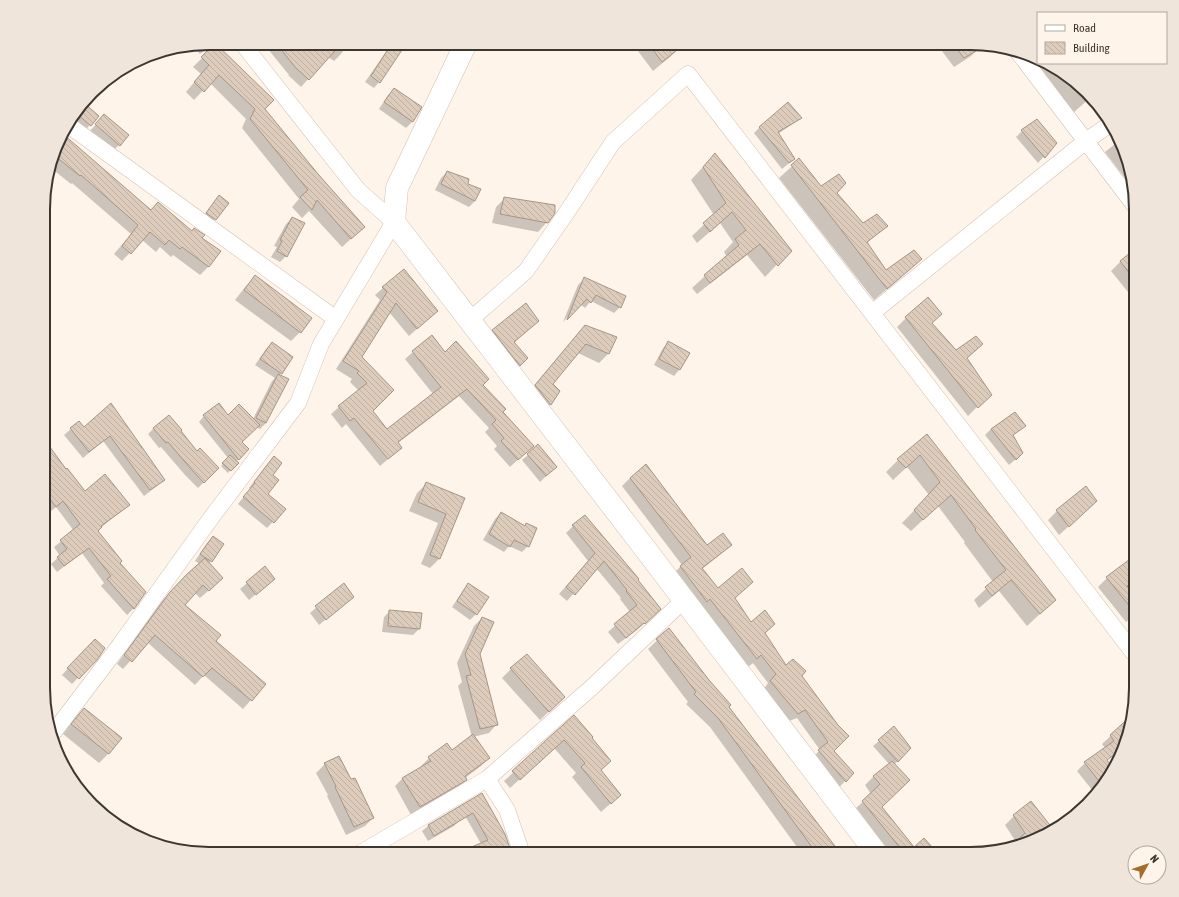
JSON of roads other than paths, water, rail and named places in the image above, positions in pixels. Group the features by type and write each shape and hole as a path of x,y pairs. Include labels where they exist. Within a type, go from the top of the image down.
{"street":[{"path":"248,50 358,190 394,222 872,847"},
{"path":"55,730 120,645 211,518 298,403 321,344 394,222 397,188 463,50"},
{"path":"1023,59 1129,198"},
{"path":"470,320 526,271 613,142 688,74 1129,647"},
{"path":"872,313 1086,141 1106,127"},
{"path":"72,128 336,319"},
{"path":"371,847 487,779 591,688 684,600"},
{"path":"487,779 507,810 520,847"}]}
